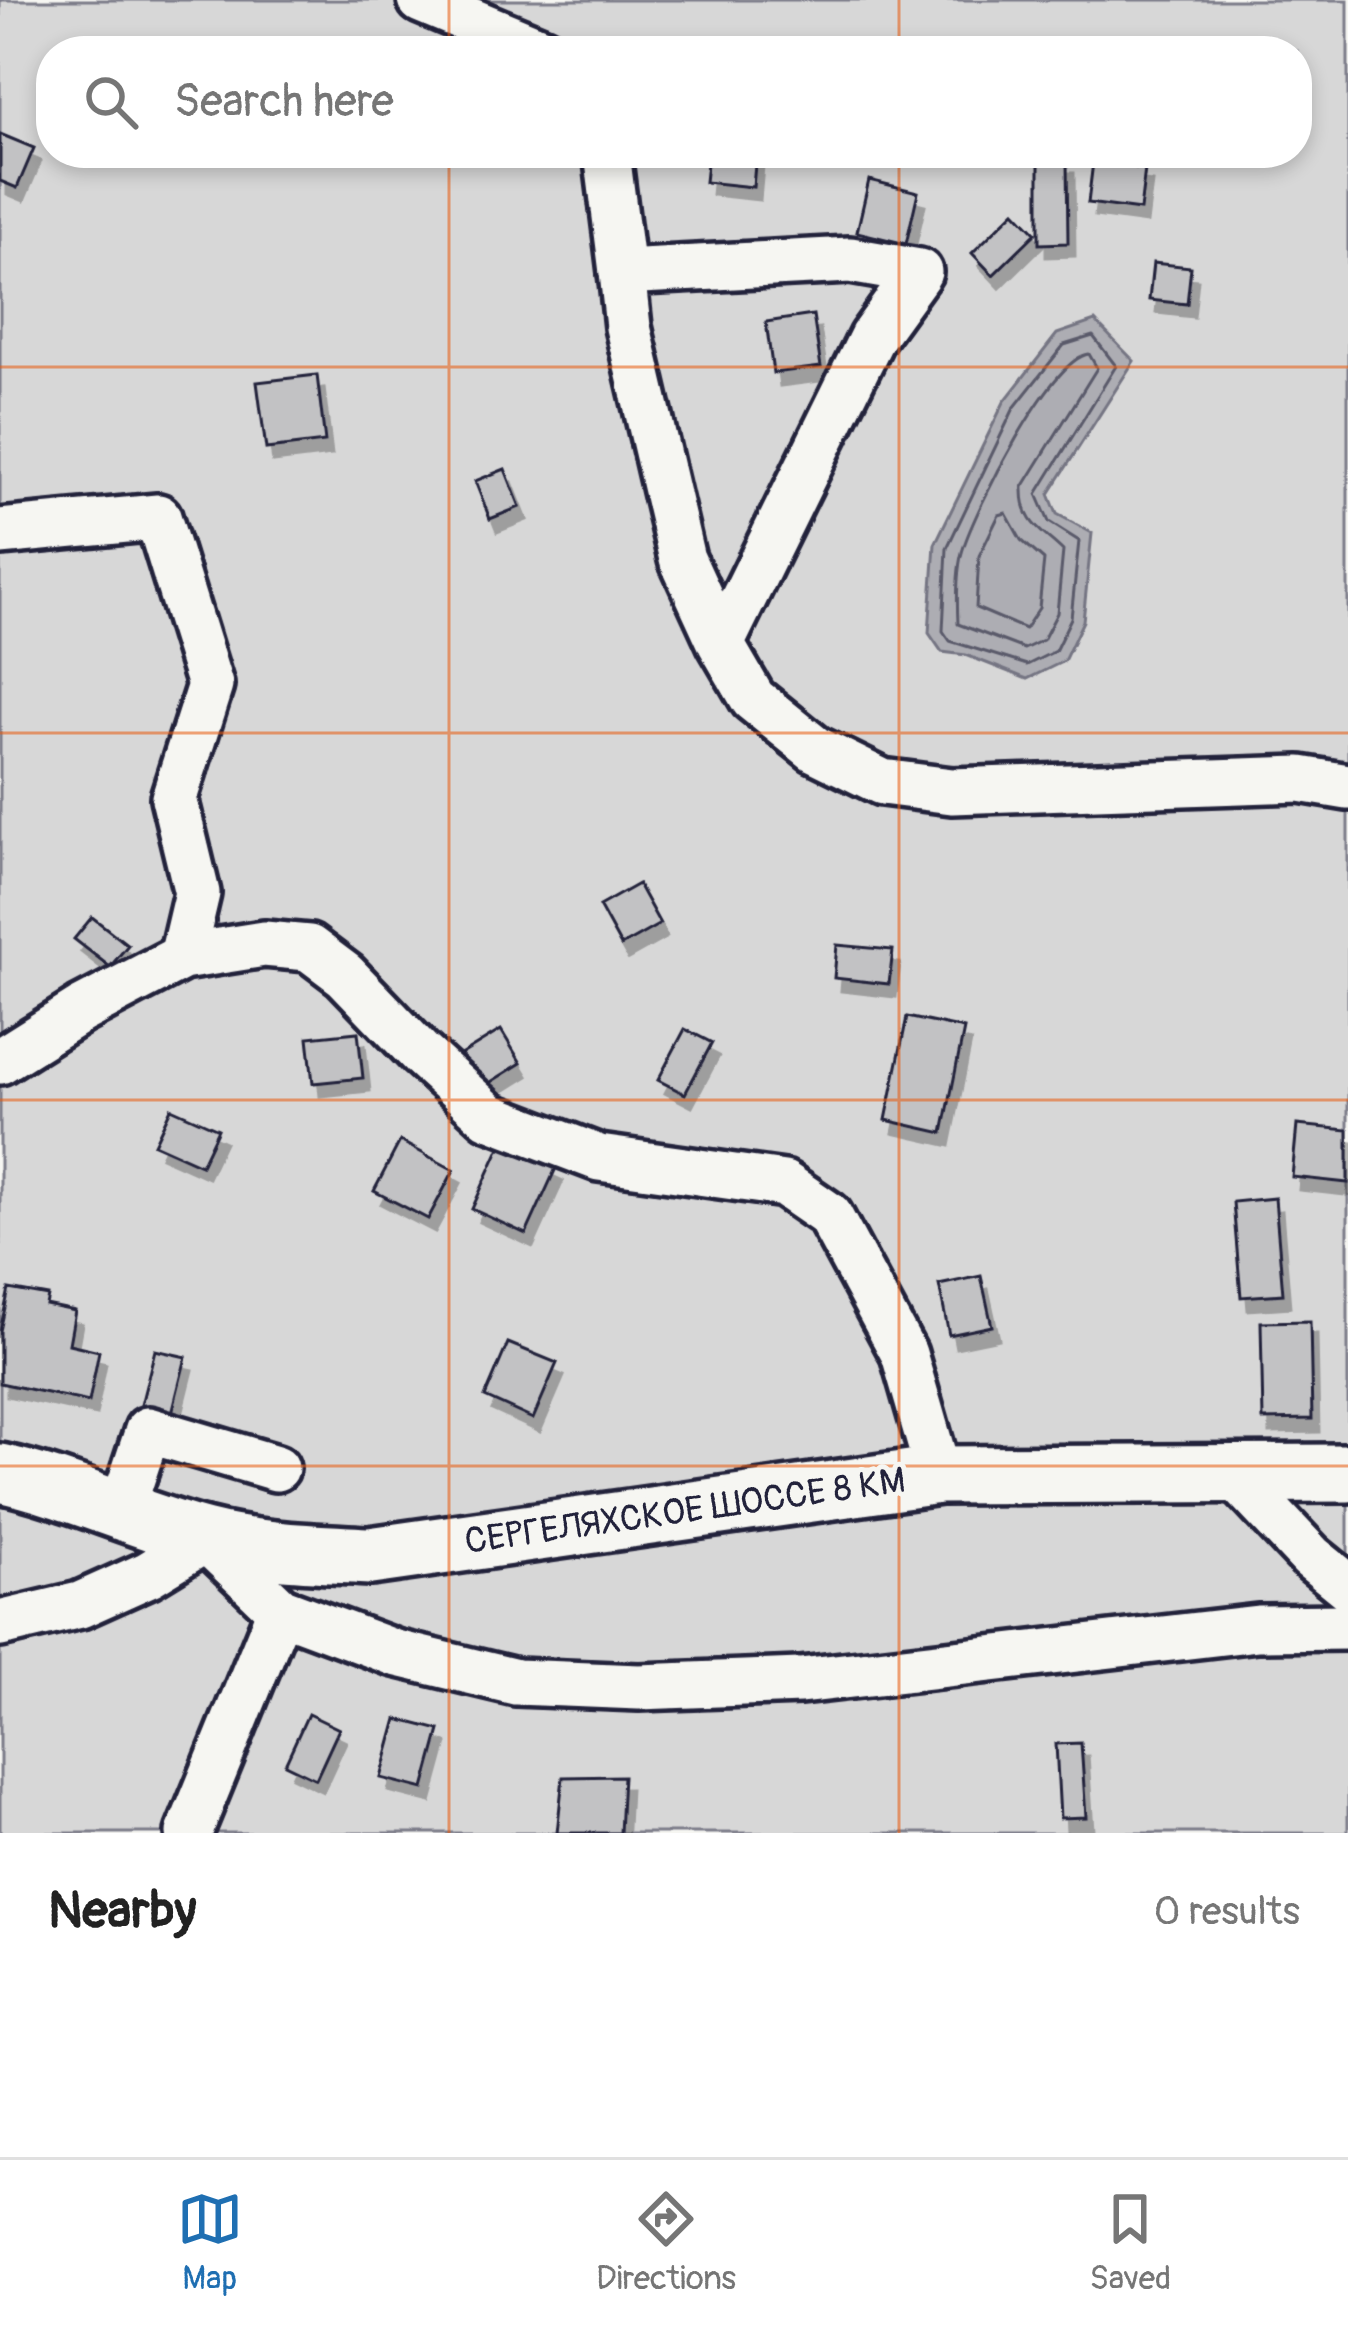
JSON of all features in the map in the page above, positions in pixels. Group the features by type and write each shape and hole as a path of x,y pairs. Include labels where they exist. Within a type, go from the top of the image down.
{"main road":[{"name":"СЕРГЕЛЯХСКОЕ ШОССЕ 8 КМ","path":"17,1477 206,1539 275,1551 370,1556 939,1475 1348,1473"}],"street":[{"path":"421,0 507,36"},
{"path":"609,168 628,327 682,559 721,644 753,699 814,748 882,782 952,791 1300,779 1348,788"},
{"path":"622,272 850,260 919,272 872,337 721,644"},
{"path":"0,532 158,518 210,685 174,798 197,893 182,957"},
{"path":"0,1061 80,1010 182,957 264,944 309,948 345,975 489,1116 599,1158 784,1184 829,1215 904,1354 939,1475"},
{"path":"121,1512 148,1430 276,1468"},
{"path":"1233,1474 1311,1557 1348,1587"},
{"path":"0,1624 80,1605 148,1574 206,1539 280,1610 395,1653 516,1682 639,1687 800,1681 1258,1628 1348,1627"},
{"path":"189,1833 280,1610"}],"shaded area":[{"path":"0,0 1348,0 1348,1833 0,1833"}],"water":[{"path":"1095,321 1134,361 1049,494 1057,514 1092,533 1083,621 1064,661 1027,679 966,655 942,652 929,633 935,544 1004,402 1057,334"}],"building":[{"path":"0,134 34,148 17,188 0,181"},
{"path":"706,168 755,168 753,187 705,182"},
{"path":"1039,168 1067,168 1068,243 1039,244"},
{"path":"1092,168 1145,169 1140,210 1088,203"},
{"path":"869,180 918,192 906,244 857,232"},
{"path":"1015,211 1036,233 993,275 972,253"},
{"path":"1153,263 1191,267 1187,304 1149,300"},
{"path":"813,315 821,367 773,373 766,322"},
{"path":"317,375 325,442 266,449 257,382"},
{"path":"505,469 520,507 490,519 475,481"},
{"path":"638,884 660,924 621,946 599,906"},
{"path":"92,917 128,945 110,967 74,939"},
{"path":"837,945 893,950 889,984 834,978"},
{"path":"907,1017 964,1029 943,1133 886,1120"},
{"path":"685,1029 712,1043 685,1094 658,1080"},
{"path":"501,1030 521,1063 478,1090 457,1057"},
{"path":"358,1032 363,1078 313,1083 308,1037"},
{"path":"171,1108 218,1129 201,1165 154,1144"},
{"path":"1297,1125 1348,1130 1348,1183 1292,1177"},
{"path":"400,1141 454,1170 428,1219 374,1191"},
{"path":"502,1143 556,1168 526,1234 472,1209"},
{"path":"1275,1198 1283,1294 1241,1297 1233,1202"},
{"path":"981,1276 992,1326 949,1335 939,1285"},
{"path":"9,1289 48,1296 46,1305 75,1311 69,1344 99,1351 89,1402 0,1383 0,1331"},
{"path":"1310,1321 1312,1419 1263,1420 1261,1322"},
{"path":"508,1343 557,1363 533,1419 485,1397"},
{"path":"155,1350 186,1357 172,1413 141,1405"},
{"path":"308,1714 339,1729 316,1779 285,1764"},
{"path":"397,1719 440,1730 424,1789 381,1778"},
{"path":"1081,1743 1086,1817 1060,1818 1056,1744"},
{"path":"623,1776 620,1833 557,1833 563,1777"}]}
